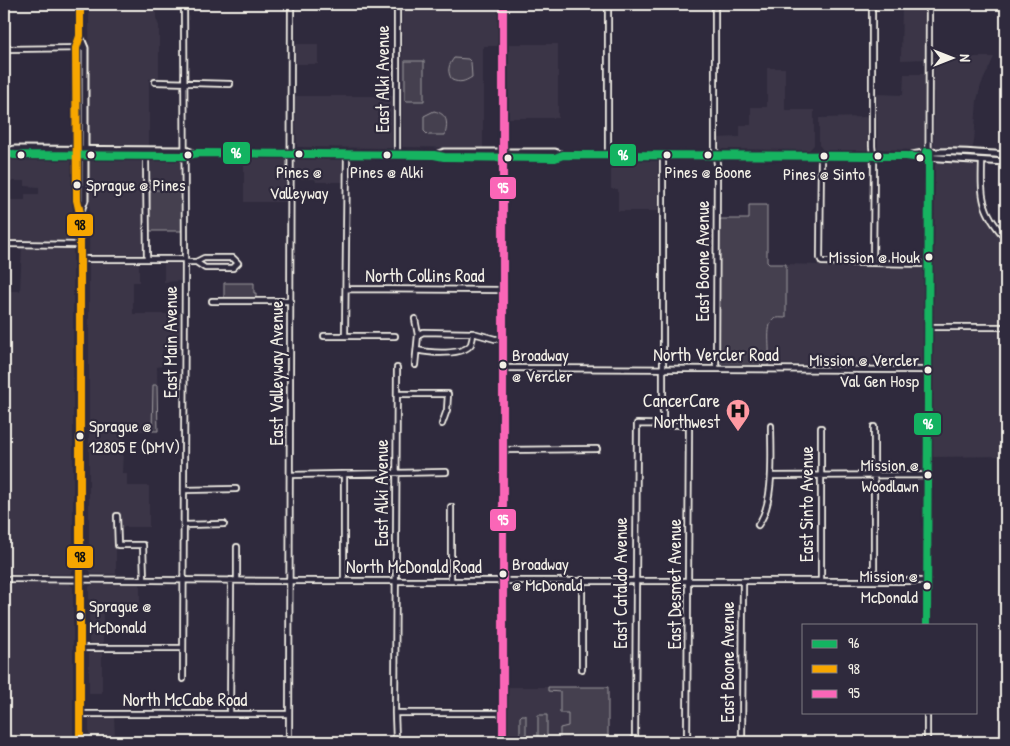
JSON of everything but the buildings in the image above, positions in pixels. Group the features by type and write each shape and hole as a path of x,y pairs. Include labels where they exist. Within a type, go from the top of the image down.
{"main road":[{"path":"80,4 80,36 76,48 77,200 80,213 80,742"},
{"path":"503,4 503,742"},
{"path":"80,36 85,48 84,200 80,213"},
{"path":"5,152 14,149 146,156 185,153"},
{"path":"85,153 434,155 444,152 503,155 555,152 563,155 608,156 906,156 982,161 1006,159"},
{"path":"906,156 929,152 1006,159"}],"street":[{"path":"5,4 5,244 80,245"},
{"name":"East Main Avenue","path":"183,680 184,4"},
{"name":"East Valleyway Avenue","path":"289,742 291,4"},
{"name":"East Alki Avenue","path":"397,4 397,154"},
{"path":"608,4 608,156"},
{"name":"East Boone Avenue","path":"715,4 716,369"},
{"path":"872,4 874,264"},
{"path":"927,624 929,4"},
{"path":"5,49 85,48"},
{"path":"154,82 230,84"},
{"path":"345,335 347,154"},
{"path":"146,156 146,259"},
{"path":"662,425 663,156"},
{"path":"821,156 820,258 822,262 928,264"},
{"path":"982,161 984,204 990,218 1006,239"},
{"path":"80,259 185,260 196,262 204,268 233,268 238,263 233,258 204,258 196,262"},
{"name":"North Collins Road","path":"346,289 504,290"},
{"path":"212,301 291,301"},
{"path":"414,319 418,335 415,364"},
{"path":"928,328 1002,327"},
{"path":"418,335 423,332 474,333 495,339 504,339"},
{"path":"417,350 449,352 464,350 470,345 474,333"},
{"path":"324,336 395,336"},
{"name":"East Alki Avenue","path":"396,368 395,713 397,740"},
{"name":"North Vercler Road","path":"504,368 928,370"},
{"path":"397,394 448,394 447,410 442,424"},
{"name":"East Cataldo Avenue","path":"634,742 637,424 662,425"},
{"name":"East Desmet Avenue","path":"662,425 689,425 687,742"},
{"path":"758,525 768,498 771,476 771,426"},
{"name":"East Sinto Avenue","path":"821,428 821,581"},
{"path":"874,428 874,581"},
{"path":"503,450 597,450"},
{"path":"290,475 446,472"},
{"path":"344,474 344,581"},
{"path":"771,476 927,475"},
{"path":"184,490 236,489"},
{"path":"451,507 451,580"},
{"path":"117,516 118,545 143,545 144,580"},
{"path":"184,525 224,524"},
{"path":"236,547 237,580"},
{"name":"North McDonald Road","path":"4,579 927,581"},
{"path":"230,714 231,580"},
{"path":"582,580 582,669"},
{"name":"East Boone Avenue","path":"742,742 743,582"},
{"path":"80,648 183,648"},
{"path":"395,713 503,713"},
{"name":"North McCabe Road","path":"80,714 289,714"},
{"path":"927,714 927,742"}],"shaded area":[{"path":"89,4 156,4 156,18 159,26 159,78 149,79 149,147 92,146 90,143"},
{"path":"402,4 500,4 500,46 483,46 483,148 402,147"},
{"path":"902,4 926,4 926,59 901,60"},
{"path":"293,44 318,44 318,64 293,64"},
{"path":"509,44 558,44 558,118 509,118"},
{"path":"934,57 994,57 981,85 977,100 972,150 936,149 934,145"},
{"path":"454,58 468,59 471,62 472,77 462,82 452,80 449,69"},
{"path":"405,61 424,61 424,101 405,101"},
{"path":"767,68 785,68 785,110 814,110 814,145 809,150 721,149 717,138 740,137 740,125 751,125 751,107 767,107"},
{"path":"904,74 925,74 924,146 920,150 878,149 876,94 903,95"},
{"path":"293,96 393,96 392,148 297,147 295,102"},
{"path":"434,111 442,114 446,120 445,135 428,135 424,131 424,116"},
{"path":"869,117 869,148 867,150 823,150 819,145 819,118"},
{"path":"12,157 72,159 73,239 70,242 13,242 8,240 7,200 25,200 25,194 39,194 39,187 25,186 25,181 7,181 9,159"},
{"path":"93,158 141,158 144,161 146,181 145,254 142,258 89,256 90,161"},
{"path":"153,158 181,159 181,190 151,190 151,160"},
{"path":"244,159 287,159 289,202 244,202"},
{"path":"297,159 343,160 343,182 316,182 315,179 294,179 295,161"},
{"path":"611,161 658,161 659,211 618,211 618,189 611,189"},
{"path":"938,161 976,162 979,164 983,204 986,214 1006,241 1006,456 932,457 935,165"},
{"path":"151,190 181,190 184,231 149,230"},
{"path":"749,205 767,205 767,262 769,264 786,264 786,318 775,318 769,327 768,366 722,366 718,363 719,221 721,219 749,219"},
{"path":"22,246 69,247 73,250 73,570 70,574 4,574 4,291 20,291"},
{"path":"204,260 232,260 235,263 232,266 204,266 201,263"},
{"path":"139,261 139,282 133,282 133,314 181,314 183,350 162,350 162,366 157,367 158,431 124,431 122,473 127,473 127,486 149,486 149,527 120,527 120,518 116,518 116,574 92,574 89,570 89,262"},
{"path":"164,261 181,261 181,281 164,282"},
{"path":"786,264 924,268 923,365 769,364 769,326 772,320 786,317"},
{"path":"224,283 254,283 256,299 224,299"},
{"path":"153,385 157,385 158,431 152,431"},
{"path":"4,584 69,584 73,587 73,742 4,742"},
{"path":"93,584 140,584 140,609 103,609 103,644 90,644 89,641 89,587"},
{"path":"102,650 102,693 89,693 89,653"},
{"path":"1006,673 1006,742 996,742 1004,688"},
{"path":"507,687 608,687 608,742 507,742"},
{"path":"548,687 608,687 608,742 560,742 560,728 568,726 568,713 560,713 560,692 548,691"},
{"path":"114,715 115,740 119,740 119,742 89,742 89,717"},
{"path":"526,715 526,742 520,742 520,717"},
{"path":"538,715 547,715 547,742 538,742"}],"transit line":[{"name":"98","path":"80,4 80,36 76,48 77,200 80,213 80,742"},
{"name":"95","path":"503,4 503,742"},
{"name":"96","path":"6,152 14,155 185,156 197,153 555,158 563,155 906,156 929,159"},
{"name":"96","path":"926,152 929,152 927,624"}],"place":[{"name":"Pines @ Valleyway","path":"299,154"},
{"name":"Pines @ Alki","path":"387,155"},
{"name":"Pines @ Boone","path":"708,155"},
{"name":"Pines @ Sinto","path":"824,156"},
{"name":"Sprague @ Pines","path":"77,185"},
{"name":"Mission @ Houk","path":"929,257"},
{"name":"Broadway @ Vercler","path":"503,365"},
{"name":"Mission @ Vercler Val Gen Hosp","path":"928,370"},
{"name":"CancerCare Northwest","path":"738,432"},
{"name":"Sprague @ 12805 E (DMV)","path":"80,436"},
{"name":"Mission @ Woodlawn","path":"928,475"},
{"name":"Broadway @ McDonald","path":"503,574"},
{"name":"Mission @ McDonald","path":"927,586"},
{"name":"Sprague @ McDonald","path":"80,616"}]}
